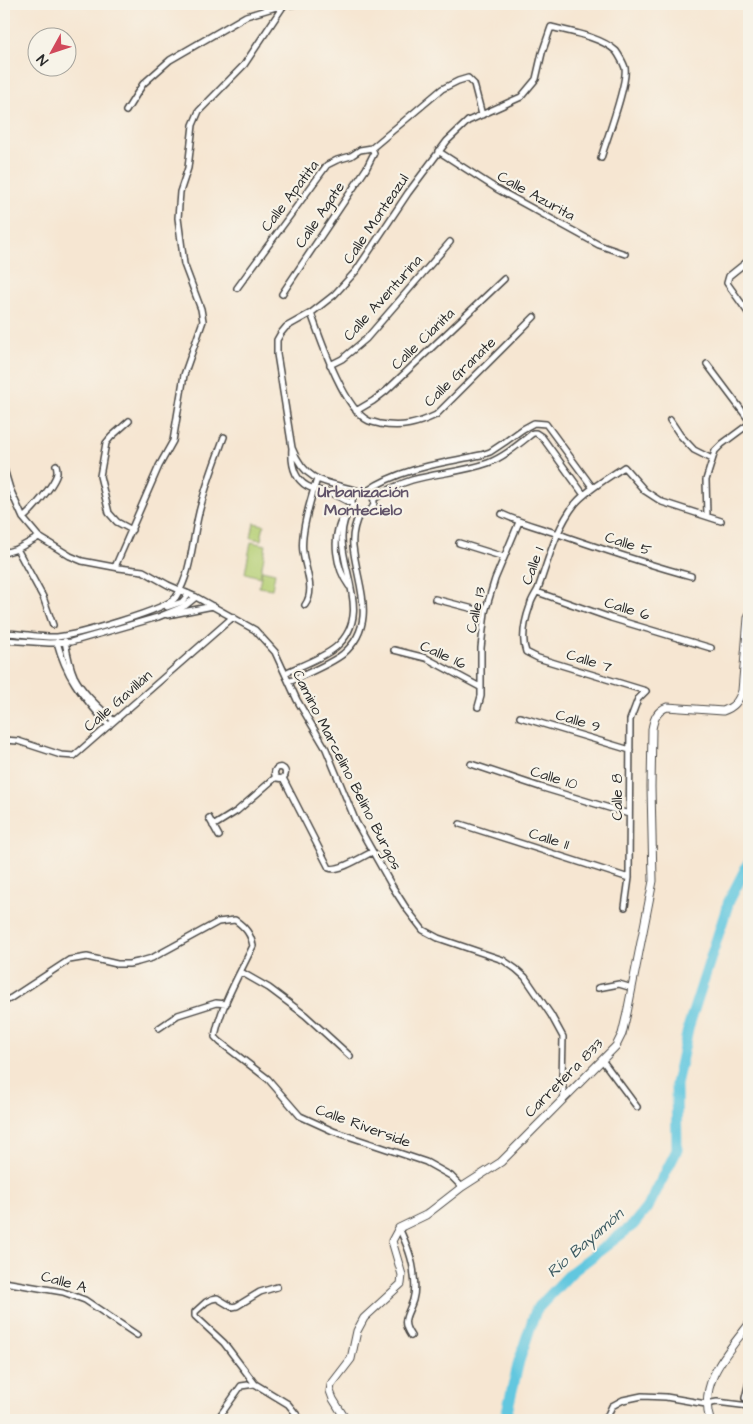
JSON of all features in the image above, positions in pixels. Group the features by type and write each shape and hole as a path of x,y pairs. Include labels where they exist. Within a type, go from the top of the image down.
{"street":[{"path":"126,111 143,84 170,60 246,16 284,5 296,4"},
{"path":"115,567 159,466 173,441 184,375 202,321 201,308 184,264 178,218 180,192 188,168 193,125 199,111 244,65 284,5"},
{"name":"Calle Monteazul","path":"352,505 332,493 314,489 304,483 294,472 277,354 277,340 281,333 286,327 311,313 334,295 356,271 408,193 447,141 468,122 521,97 536,79 551,27 605,43 617,52 625,69 623,86 601,158"},
{"name":"Calle Apatita","path":"237,288 327,165 351,156 360,150 372,148 442,89 458,81 468,78 474,84 482,115"},
{"name":"Calle Agate","path":"282,294 366,169 374,153 372,148"},
{"name":"Calle Azurita","path":"438,151 506,194 599,245 625,254"},
{"name":"Calle Aventurina","path":"330,365 342,359 366,339 450,242"},
{"path":"749,260 729,276 727,283 749,314"},
{"name":"Calle Cianita","path":"356,411 386,391 504,279"},
{"path":"311,313 330,365 356,411"},
{"name":"Calle Granate","path":"356,411 368,421 403,426 421,422 436,415 534,317"},
{"path":"707,364 749,422 715,451 706,480 707,515 721,521"},
{"path":"670,420 680,435 694,450 712,459"},
{"path":"129,421 106,443 100,476 109,513 117,522 132,530"},
{"path":"284,673 331,651 341,642 353,620 354,606 342,539 346,514 352,505 354,494 360,491 367,491 380,482 409,472 490,452 534,423 546,424 594,488"},
{"path":"360,513 367,512 372,508 374,498 384,492 412,480 490,462 536,433 542,437 584,495"},
{"path":"155,610 172,601 180,590 190,563 200,506 224,437"},
{"name":"Calle Monteazul","path":"292,448 299,464 306,472 317,479 360,491"},
{"path":"23,518 50,486 57,472 56,465"},
{"name":"Calle 1","path":"526,652 523,644 530,604 537,592 558,534 574,505 584,495 624,467 645,491 662,502 707,515"},
{"name":"Camino Marcelino Belino Burgos","path":"4,469 10,489 23,518 39,537 82,561 143,571 168,586 196,597 233,617 255,630 270,646 275,652 296,700 326,749 356,822 406,908 424,930 438,938 503,960 525,977 552,1015 563,1037 562,1081 564,1097"},
{"path":"304,605 309,596 310,589 302,551 308,512 317,479"},
{"path":"367,491 374,498"},
{"path":"352,505 360,513"},
{"path":"289,682 342,655 356,640 360,631 364,605 353,545 355,523 360,513"},
{"name":"Calle 5","path":"502,514 519,522 691,576"},
{"name":"Calle 13","path":"478,707 481,696 481,648 485,612 504,557 519,522"},
{"path":"4,553 39,537"},
{"path":"459,543 504,557"},
{"path":"16,549 43,598 53,625"},
{"name":"Calle 6","path":"537,592 611,618 711,648"},
{"path":"4,633 64,636 182,602 189,594"},
{"path":"158,617 185,606 196,597"},
{"path":"435,599 485,612"},
{"path":"4,640 65,643 158,617 213,606"},
{"name":"Carretera 833","path":"399,1228 426,1215 462,1187 501,1162 616,1046 622,1034 653,881 651,787 653,720 662,709 667,707 723,711 732,708 739,700 742,692 749,615"},
{"name":"Calle Gavillán","path":"4,740 18,741 61,755 74,756 233,617"},
{"path":"64,636 67,657 75,678 112,723"},
{"path":"56,637 70,678 83,696 112,723"},
{"name":"Calle 16","path":"394,650 426,658 480,687"},
{"name":"Calle 7","path":"526,652 538,658 646,691"},
{"name":"Calle 8","path":"624,907 629,878 630,720 638,698 646,691"},
{"name":"Calle 9","path":"520,717 630,750"},
{"name":"Calle 10","path":"471,764 629,814"},
{"path":"276,777 275,771 278,768 282,768 286,773 282,778"},
{"path":"276,777 282,778"},
{"path":"213,826 237,811 276,777"},
{"path":"282,778 329,868 333,870 339,868 372,852"},
{"path":"209,818 219,836"},
{"name":"Calle 11","path":"460,824 629,878"},
{"name":"Calle Riverside","path":"4,1002 69,960 87,957 117,964 138,962 152,958 218,922 235,920 247,930 252,938 253,946 226,1004 217,1026 215,1037 268,1079 300,1116 333,1131 426,1162 451,1176 462,1187"},
{"path":"241,972 269,988 305,1015 350,1056"},
{"path":"598,988 619,984 632,988"},
{"path":"159,1028 178,1014 216,1003 226,1004"},
{"path":"602,1060 637,1108"},
{"path":"399,1228 408,1247 414,1276 414,1298 405,1319 406,1329 411,1336"},
{"path":"346,1420 333,1399 330,1391 331,1385 351,1359 357,1331 364,1318 401,1284 402,1275 392,1241 399,1228"},
{"name":"Calle A","path":"4,1282 63,1292 85,1300 137,1335"},
{"path":"277,1286 260,1292 237,1306 232,1307 217,1298 212,1299 195,1312 195,1316 224,1343 255,1384 288,1404 301,1420"},
{"path":"710,1420 706,1404 716,1368 749,1324"},
{"path":"745,1398 749,1382"},
{"path":"216,1420 241,1386 255,1384"},
{"path":"606,1419 612,1406 623,1400 642,1396 666,1396 706,1404 717,1402 749,1406"}],"green space":[{"path":"254,523 264,525 261,540 251,538"},
{"path":"251,542 266,545 260,577 245,573"},
{"path":"262,570 275,573 272,589 259,587"}],"waterway":[{"name":"Río Bayamón","path":"505,1420 519,1361 536,1310 572,1272 633,1225 649,1205 677,1150 676,1084 689,1025 729,901 749,862"}],"district":[{"name":"Urbanización Montecielo","path":"363,501"}]}
